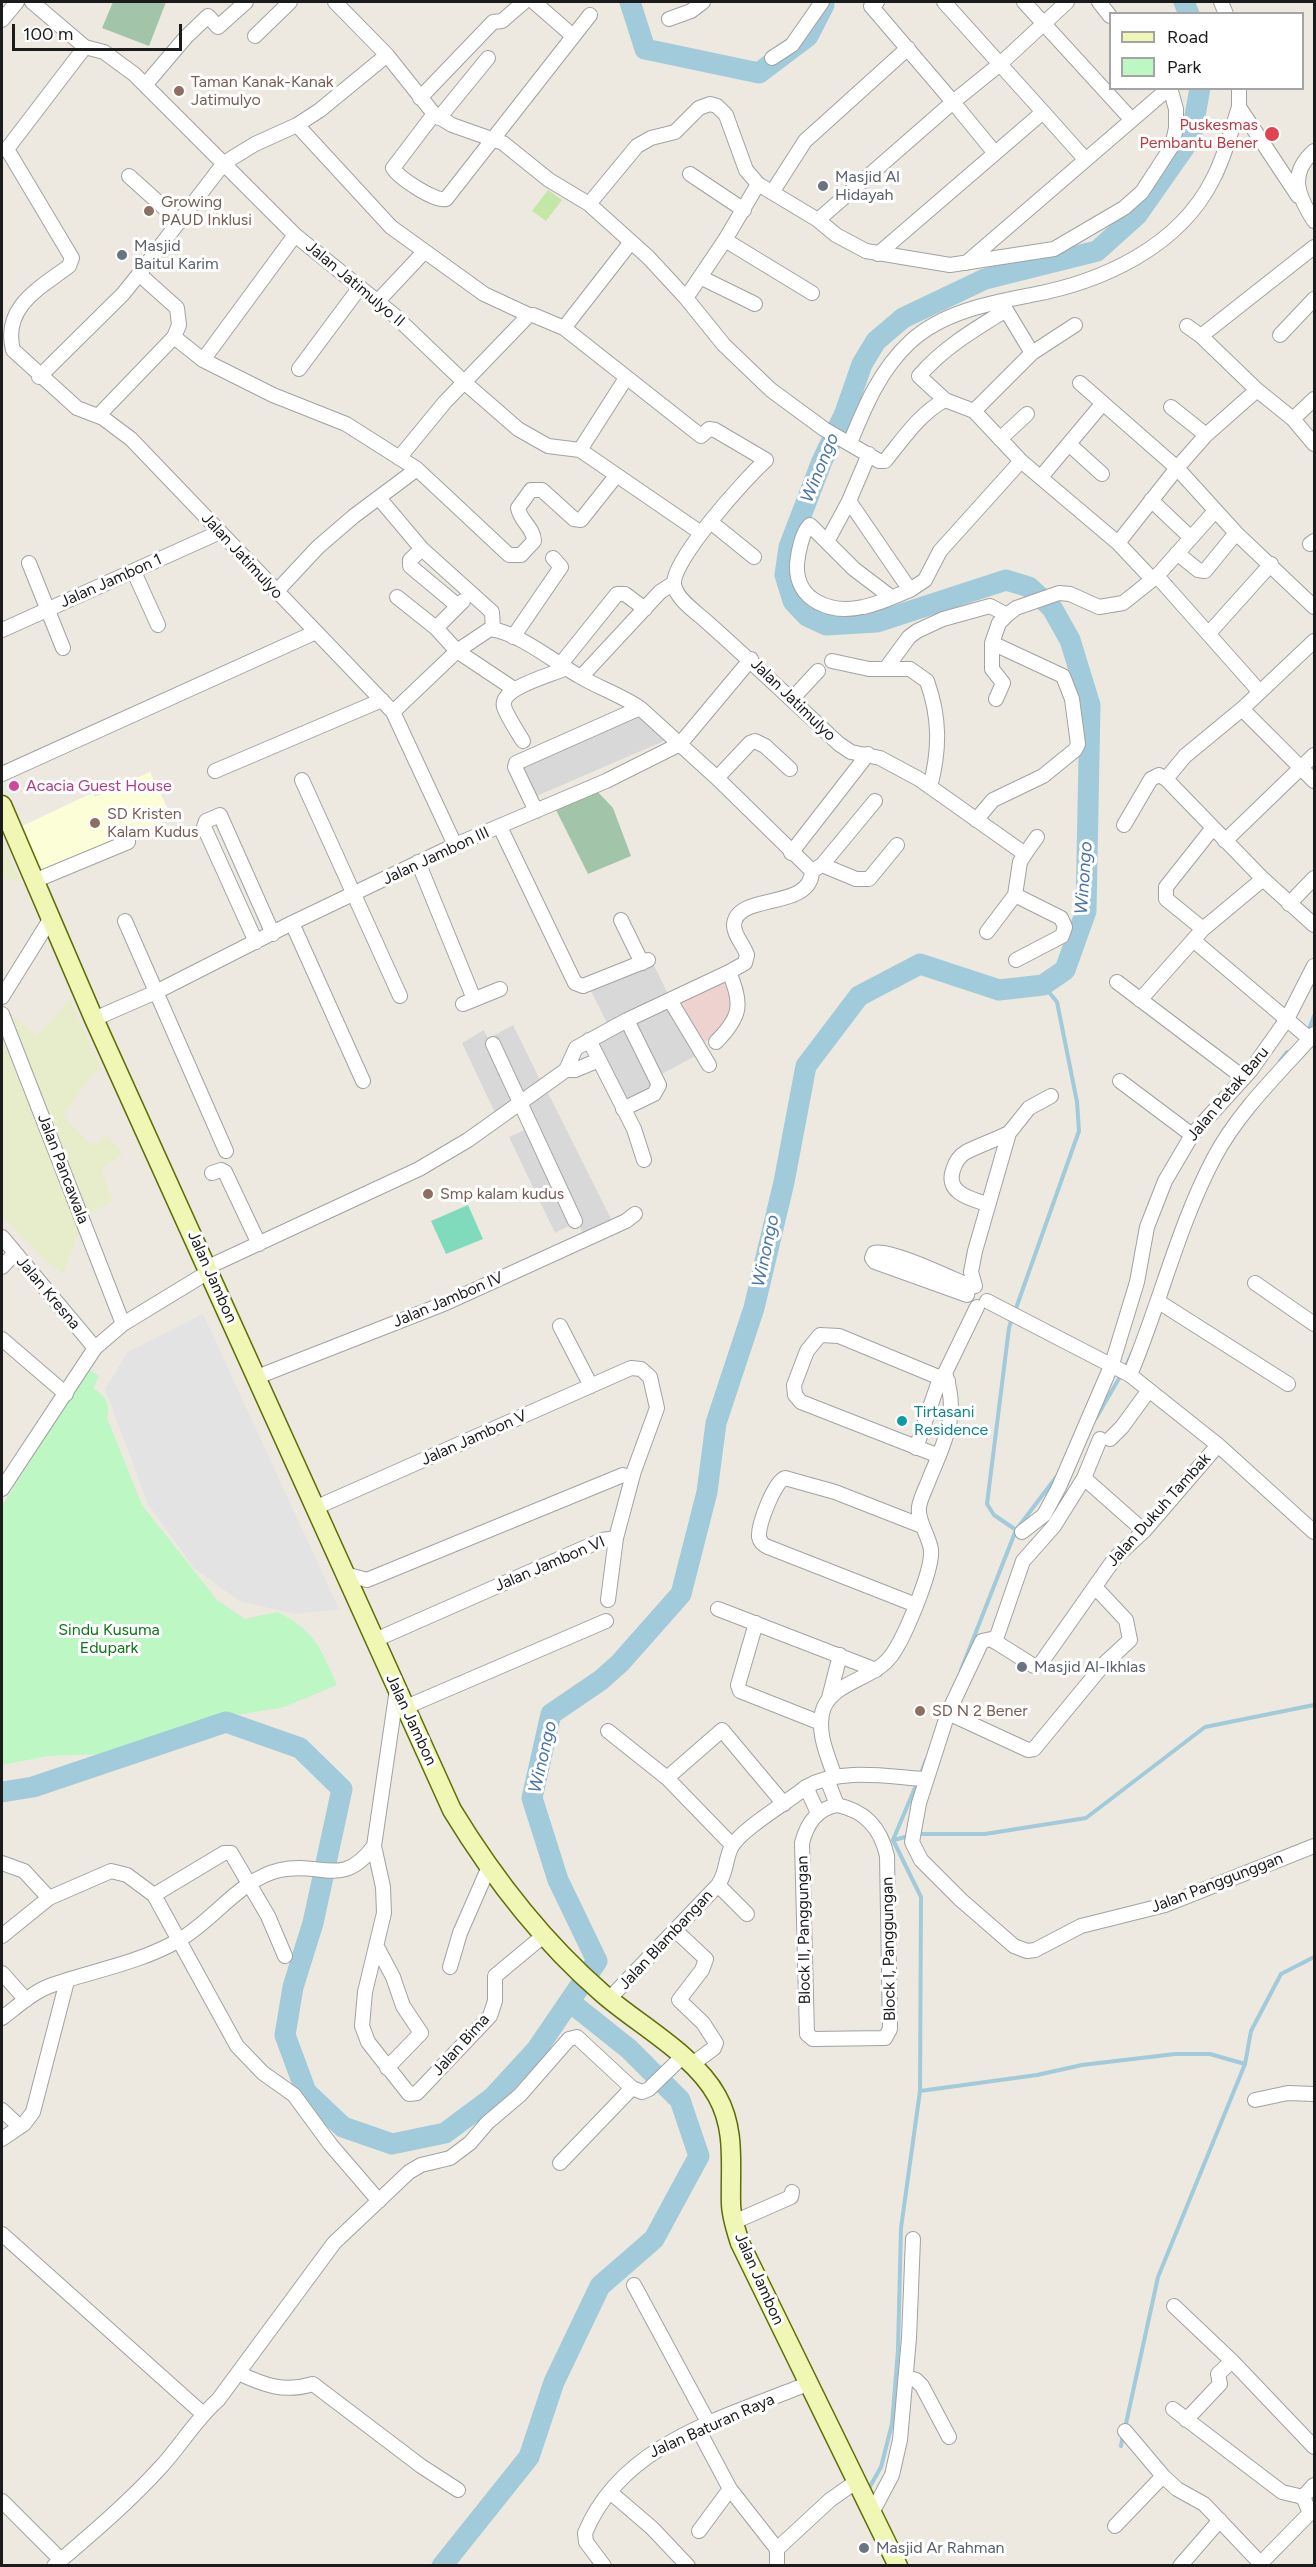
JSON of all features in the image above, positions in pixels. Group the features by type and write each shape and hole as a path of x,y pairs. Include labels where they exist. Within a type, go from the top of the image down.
{"main road":[{"name":"Jalan Jambon","path":"3,813 452,1810 488,1869 548,1943 607,1997 687,2061 717,2096 730,2127 731,2205 740,2243 807,2384 858,2481 898,2565"}],"street":[{"path":"2,20 17,2"},
{"path":"146,84 186,37 208,16 218,27 246,2"},
{"path":"255,36 290,2"},
{"path":"334,2 387,55 437,116 493,137 549,180 589,204 631,242 686,298 724,345 748,368 771,390 824,429 879,461 885,461 913,427 945,400"},
{"path":"420,98 493,22 502,21 524,2"},
{"path":"534,2 573,36"},
{"path":"669,19 691,12 703,2"},
{"path":"772,58 792,45 822,2"},
{"path":"944,2 1086,159"},
{"path":"1024,2 1131,119"},
{"path":"818,220 1000,64 1067,2"},
{"path":"1099,2 1109,15"},
{"path":"872,3 994,152"},
{"name":"Jalan Jatimulyo II","path":"39,4 85,47 104,52 146,84 295,235 360,287 518,429 548,446 580,450 616,477 701,533"},
{"path":"488,58 393,168 439,200 446,199 590,15"},
{"path":"4,146 85,47"},
{"path":"773,191 805,141 908,48"},
{"path":"39,377 123,294 224,163 255,144 297,125 366,75 387,55"},
{"path":"966,264 1131,119 1167,90"},
{"path":"589,204 638,146 651,138 675,132 699,108 710,104 717,106 726,115 746,170 758,184 818,220 852,245 878,254 937,264 966,264 1054,249 1124,208 1142,192 1172,146 1176,128 1176,109 1171,90"},
{"path":"848,442 881,376 910,342 951,317 1075,286 1150,249 1199,202 1220,164 1239,107 1239,90"},
{"path":"1239,107 1314,221"},
{"path":"878,254 1043,112"},
{"path":"297,125 391,227 424,252 484,294 529,315 539,315 564,328 701,436 709,429 715,430 766,460 701,533 682,559 674,584 663,589 581,677"},
{"name":"Jalan Jatimulyo","path":"4,146 72,258 69,266 24,301 7,321 13,350 39,377 77,408 98,416 131,439 393,712 456,845"},
{"path":"1298,196 1298,175 1314,151"},
{"path":"690,174 744,210"},
{"path":"129,176 180,222"},
{"path":"686,298 744,210 758,184"},
{"path":"203,360 295,235"},
{"path":"725,240 812,293"},
{"path":"564,328 631,242"},
{"path":"1201,336 1314,248"},
{"path":"377,302 424,252"},
{"path":"98,416 174,336 179,325 177,308 139,274"},
{"path":"700,277 755,304"},
{"path":"299,369 360,287"},
{"path":"1280,335 1314,299"},
{"path":"1003,305 1032,353"},
{"path":"1003,305 930,364 919,376 945,400 974,411 1022,461 1118,543 1210,632 1259,691"},
{"path":"399,458 464,382 529,315"},
{"path":"974,411 1032,353 1075,325"},
{"path":"1186,326 1201,336 1257,390 1293,419 1314,444"},
{"path":"174,336 203,360 273,395 346,423 417,469 509,555 517,557 534,540 533,533 519,512 521,501 531,490 542,490 574,519 581,520 616,477"},
{"path":"580,450 626,378"},
{"path":"1080,383 1177,468 1236,533 1314,607"},
{"path":"1118,543 1206,435 1257,390"},
{"path":"1293,419 1314,399"},
{"path":"1041,477 1103,403"},
{"path":"1172,407 1206,435"},
{"path":"999,439 1027,414"},
{"path":"1070,445 1102,474"},
{"path":"828,540 849,501 869,454"},
{"path":"891,597 854,569 812,526 807,526 797,562 797,576 803,591 812,600 833,608 860,608 891,597 910,590 925,580 940,552 1022,461"},
{"path":"276,592 318,547 417,469"},
{"path":"379,498 422,549 492,612 493,629"},
{"path":"1151,500 1190,537"},
{"path":"849,501 910,590"},
{"path":"996,699 1003,683 992,669 992,643 999,622 1006,615 1016,608 1059,593 1070,594 1092,605 1107,606 1123,603 1154,577 1215,511"},
{"path":"712,523 754,557"},
{"name":"Jalan Jambon 1","path":"2,630 220,532"},
{"path":"1177,553 1198,570 1205,571 1236,533"},
{"path":"422,549 410,560 410,566 458,606"},
{"path":"513,637 561,567 553,558"},
{"path":"29,563 63,648"},
{"path":"1210,632 1271,564"},
{"path":"134,572 158,626"},
{"name":"Jalan Jatimulyo","path":"674,584 683,599 700,616 750,659 839,744 851,752 868,754 896,766 930,787 1025,854"},
{"path":"436,628 470,593"},
{"path":"523,741 504,707 505,698 514,689 563,666 617,594 625,594 645,609"},
{"path":"397,597 436,628 457,651 514,689"},
{"path":"887,667 909,637 943,619 990,606 1006,615"},
{"path":"393,712 457,651 487,630 493,629 513,637 581,677 621,695 640,708 717,778 791,853 817,868 856,879 869,879 897,845"},
{"path":"2,774 316,632"},
{"path":"1166,779 1185,756 1242,709 1314,641"},
{"path":"976,820 993,800 1043,776 1071,755 1078,744 1072,699 1063,676 992,643"},
{"name":"Jalan Jambon III","path":"94,1019 156,992 418,862 606,781 680,744 750,659"},
{"path":"832,661 869,669 887,667 910,669 927,681 939,730 938,758 930,787"},
{"path":"792,699 818,671"},
{"path":"215,771 382,700"},
{"path":"536,811 515,767 516,763 640,708"},
{"path":"1242,709 1314,781"},
{"path":"717,778 752,741 765,746 790,769"},
{"path":"791,853 868,754"},
{"path":"1225,841 1314,755"},
{"path":"1124,825 1151,779 1159,775 1166,779 1263,879 1314,925"},
{"path":"302,780 400,996"},
{"path":"2,1489 95,1348 123,1324 209,1269 419,1169 521,1103 566,1070 571,1065 572,1052 589,1040 745,963 747,955 734,927 739,914 744,910 805,891 812,882 817,868 875,801"},
{"path":"256,942 204,827 206,821 220,815 273,934"},
{"path":"500,826 575,983 583,986 645,961 621,920"},
{"path":"1022,1532 1044,1515 1159,1302 1193,1206 1214,1158 1240,1120 1312,1036 1244,985 1166,899 1164,894 1166,887 1212,829"},
{"path":"987,932 1015,895 1020,862 1037,837"},
{"path":"33,881 128,842"},
{"path":"418,862 468,1001 500,989"},
{"path":"1289,904 1314,878"},
{"path":"1140,1000 1198,934 1263,879"},
{"path":"1015,895 1061,918 1065,927 1062,936 1016,960"},
{"path":"2,997 51,918"},
{"path":"125,921 226,1151"},
{"path":"292,923 363,1082"},
{"name":"Jalan Petak Baru","path":"1121,1369 1151,1212 1165,1181 1192,1135 1244,1078 1287,1019 1314,966"},
{"path":"716,1042 739,1008 738,993 729,972"},
{"path":"1117,982 1244,1078"},
{"path":"670,1000 709,1065"},
{"name":"Jalan Pancawala","path":"2,1014 123,1324"},
{"path":"623,1109 654,1094 659,1085 627,1020"},
{"path":"589,1040 645,1160"},
{"path":"493,1044 575,1221"},
{"path":"566,1070 575,1070 599,1060"},
{"path":"1120,1081 1192,1135"},
{"path":"1051,1096 1038,1101 1029,1108 1009,1133 987,1204 971,1272 969,1303 982,1304 1121,1369 1218,1445 1314,1532"},
{"path":"987,1204 958,1192 953,1187 951,1174 965,1152 1009,1133"},
{"path":"212,1173 221,1170 225,1172 259,1244"},
{"name":"Jalan Jambon IV","path":"257,1377 446,1303 626,1221 634,1214"},
{"name":"Jalan Kresna","path":"2,1237 95,1348"},
{"path":"2,1267 15,1253"},
{"path":"890,1261 971,1289 986,1290 982,1304 944,1377 916,1448"},
{"path":"1255,1283 1314,1324"},
{"path":"1159,1302 1288,1384"},
{"path":"560,1326 591,1386"},
{"path":"939,1456 801,1402 795,1395 794,1385 814,1339 824,1334 839,1336 944,1377"},
{"path":"4,1347 66,1394"},
{"name":"Jalan Jambon V","path":"317,1507 631,1368"},
{"name":"Jalan Jambon VI","path":"375,1640 602,1540 616,1538 634,1471 657,1408 650,1377 641,1369 631,1368"},
{"path":"829,1698 876,1670 896,1648 916,1605 931,1557 919,1507 939,1456 953,1410 944,1377"},
{"path":"608,1731 667,1778 732,1845 806,1787 817,1781 856,1776 920,1779 980,1643 987,1638 995,1641 1023,1561 1054,1526 1105,1439 1122,1427 1149,1390"},
{"name":"Jalan Dukuh Tambak","path":"995,1641 1031,1664 1038,1665 1115,1558 1144,1530 1218,1445"},
{"path":"345,1574 367,1580 623,1475"},
{"path":"916,1605 768,1547 761,1543 759,1535 774,1488 785,1478 835,1492 922,1526"},
{"path":"1084,1478 1144,1530"},
{"path":"608,1600 616,1538"},
{"path":"948,1713 1028,1750 1034,1749 1104,1664 1130,1640 1126,1620 1095,1587"},
{"path":"718,1609 876,1670"},
{"path":"406,1707 606,1622"},
{"path":"756,1623 738,1685 740,1691 821,1723"},
{"path":"806,1787 818,1813 837,1805 821,1723 840,1655"},
{"path":"376,1947 393,1977 403,2007 421,2033 387,2068 368,2042 362,2026 365,1992 385,1900 374,1846 397,1689"},
{"path":"667,1778 722,1730 784,1804"},
{"name":"Jalan Panggunggan","path":"920,1779 912,1832 916,1852 961,1900 1014,1946 1027,1951 1043,1947 1081,1926 1165,1905 1314,1846"},
{"name":"Block I, Panggungan","path":"808,2036 813,2039 885,2038 890,2032 887,1856 880,1835 866,1816 837,1805"},
{"name":"Block II, Panggungan","path":"808,2036 801,1851 804,1835 818,1813"},
{"name":"Jalan Blambangan","path":"607,1997 676,1931 718,1885 732,1845"},
{"path":"2,2018 50,1986 179,1940 250,1886 280,1870 342,1871 362,1860 374,1846"},
{"path":"154,1895 228,1852 233,1856 268,1916 285,1956"},
{"path":"2,1863 24,1871 49,1898"},
{"path":"450,1967 460,1933 488,1869"},
{"path":"2,1936 49,1898 111,1871 127,1875 154,1895 237,2046 263,2073 294,2096 330,2144 379,2201"},
{"path":"718,1885 747,1914"},
{"path":"2,2501 57,2562 157,2472 202,2413 218,2400 334,2243 409,2172 421,2164 450,2158 470,2143 487,2123 520,2095 573,2037 577,2037 632,2088 642,2092 649,2089 668,2071 714,2048 716,2043 703,2023 679,2000 705,1966 706,1959 676,1931"},
{"name":"Jalan Bima","path":"387,2068 406,2092 417,2093 490,2016 495,2001 494,1983 498,1971 548,1943"},
{"path":"2,1973 26,2000"},
{"path":"2,2139 31,2116 36,2105 67,1981"},
{"path":"560,2163 632,2088"},
{"path":"1255,2100 1288,2093 1314,2094"},
{"path":"2,2110 20,2127"},
{"path":"734,2222 791,2197 792,2192"},
{"path":"2,2234 202,2413"},
{"path":"873,2511 892,2475 900,2440 906,2376 913,2239"},
{"path":"634,2285 703,2427 730,2489 777,2549 777,2565"},
{"path":"1174,2306 1232,2361 1314,2447"},
{"path":"1186,2420 1220,2384 1218,2374 1232,2361"},
{"path":"238,2373 273,2388 296,2388 313,2384 412,2459 458,2490"},
{"path":"906,2376 916,2380 922,2386 949,2437"},
{"name":"Jalan Baturan Raya","path":"604,2565 586,2542 585,2534 610,2492 624,2474 645,2456 703,2427 807,2384"},
{"path":"1125,2431 1163,2476 1177,2488 1204,2504 1262,2564 1312,2514 1303,2497 1282,2492 1173,2409"},
{"path":"1115,2526 1163,2476"},
{"path":"777,2549 830,2500 858,2481"},
{"path":"1303,2497 1314,2485"},
{"path":"699,2531 730,2489"},
{"path":"610,2492 652,2528 686,2565"},
{"path":"1180,2565 1220,2520"}],"shaded area":[{"path":"113,2 166,2 149,46 102,28"},
{"path":"632,708 664,741 532,798 514,763"},
{"name":"SD Kristen Kalam Kudus","path":"150,772 172,818 43,879 18,828 92,793 95,797"},
{"path":"597,791 613,808 631,856 588,874 555,808"},
{"path":"2,839 21,882 2,878"},
{"path":"651,959 668,994 607,1023 590,989"},
{"path":"724,982 737,1006 722,1030 700,1045 677,1004"},
{"path":"70,1000 102,1070 90,1077 63,1116 90,1144 108,1136 123,1154 101,1169 113,1201 86,1216 63,1273 50,1265 2,1216 2,1006 37,1036"},
{"path":"669,1006 697,1055 660,1075 632,1027"},
{"path":"513,1025 542,1084 519,1095 491,1037"},
{"path":"627,1027 657,1087 623,1105 592,1043"},
{"path":"484,1030 517,1104 497,1117 462,1043"},
{"path":"548,1093 614,1225 585,1238 523,1103"},
{"path":"527,1129 573,1224 555,1233 509,1137"},
{"path":"203,1314 339,1609 295,1614 239,1601 194,1568 148,1504 105,1389 128,1352"}],"green space":[{"path":"548,190 562,200 546,221 532,211"},
{"path":"468,1205 483,1239 446,1254 431,1221"},
{"name":"Sindu Kusuma Edupark","path":"88,1369 99,1376 93,1388 106,1401 107,1418 142,1505 217,1600 245,1619 277,1612 300,1626 321,1651 337,1685 284,1707 220,1718 105,1754 48,1756 2,1765 2,1506"}],"waterway":[{"name":"Winongo","path":"630,2 645,49 759,73 808,36 824,5"},
{"name":"Winongo","path":"1184,2 1188,12"},
{"name":"Winongo","path":"2,1792 33,1787 226,1722 300,1748 342,1789 313,1923 293,1987 285,2035 306,2092 343,2127 392,2144 445,2133 492,2098 537,2049 597,1961 558,1880 532,1798 551,1714 601,1680 620,1663 681,1594 707,1492 716,1423 754,1308 784,1182 806,1066 859,996 920,964 999,990 1043,985 1065,970 1086,911 1090,705 1070,640 1052,608 1029,587 1006,580 877,622 826,625 807,616 793,601 785,575 789,547 822,461 845,413 862,364 876,341 903,318 985,279 1097,251 1137,215 1191,138 1200,90"},
{"path":"1015,1311 1079,1131 1077,1102 1057,1002 1043,985"},
{"path":"1308,1032 1314,1016"},
{"path":"1280,1061 1287,1052"},
{"path":"1200,1173 1209,1155"},
{"path":"1012,1318 987,1504 994,1515 1016,1530"},
{"path":"1125,1368 1133,1351"},
{"path":"1096,1418 1121,1375"},
{"path":"961,1670 1016,1530 1057,1476"},
{"path":"919,1834 985,1834 1086,1818 1205,1727 1314,1705"},
{"path":"920,1776 926,1760"},
{"path":"893,1840 917,1783"},
{"path":"894,1840 905,1837"},
{"path":"868,2490 881,2467 892,2424 898,2350 901,2228 920,2091 921,1897 893,1840"},
{"path":"1245,2064 1251,2031 1281,1974 1314,1957"},
{"path":"442,2566 529,2457 554,2382 600,2286 654,2239 699,2156 680,2100 629,2049 570,2002"},
{"path":"920,2091 1037,2075 1082,2065 1175,2054 1210,2054 1245,2064 1158,2277 1125,2428"},
{"path":"1121,2446 1123,2435"}],"place":[{"name":"Taman Kanak-Kanak Jatimulyo","path":"179,91"},
{"name":"Puskesmas Pembantu Bener","path":"1272,134"},
{"name":"Masjid Al Hidayah","path":"823,186"},
{"name":"Growing PAUD Inklusi","path":"149,211"},
{"name":"Masjid Baitul Karim","path":"122,255"},
{"name":"Acacia Guest House","path":"14,786"},
{"name":"SD Kristen Kalam Kudus","path":"95,823"},
{"name":"Smp kalam kudus","path":"428,1194"},
{"name":"Tirtasani Residence","path":"902,1421"},
{"name":"Masjid Al-Ikhlas","path":"1022,1667"},
{"name":"SD N 2 Bener","path":"920,1711"},
{"name":"Masjid Ar Rahman","path":"864,2548"}]}
